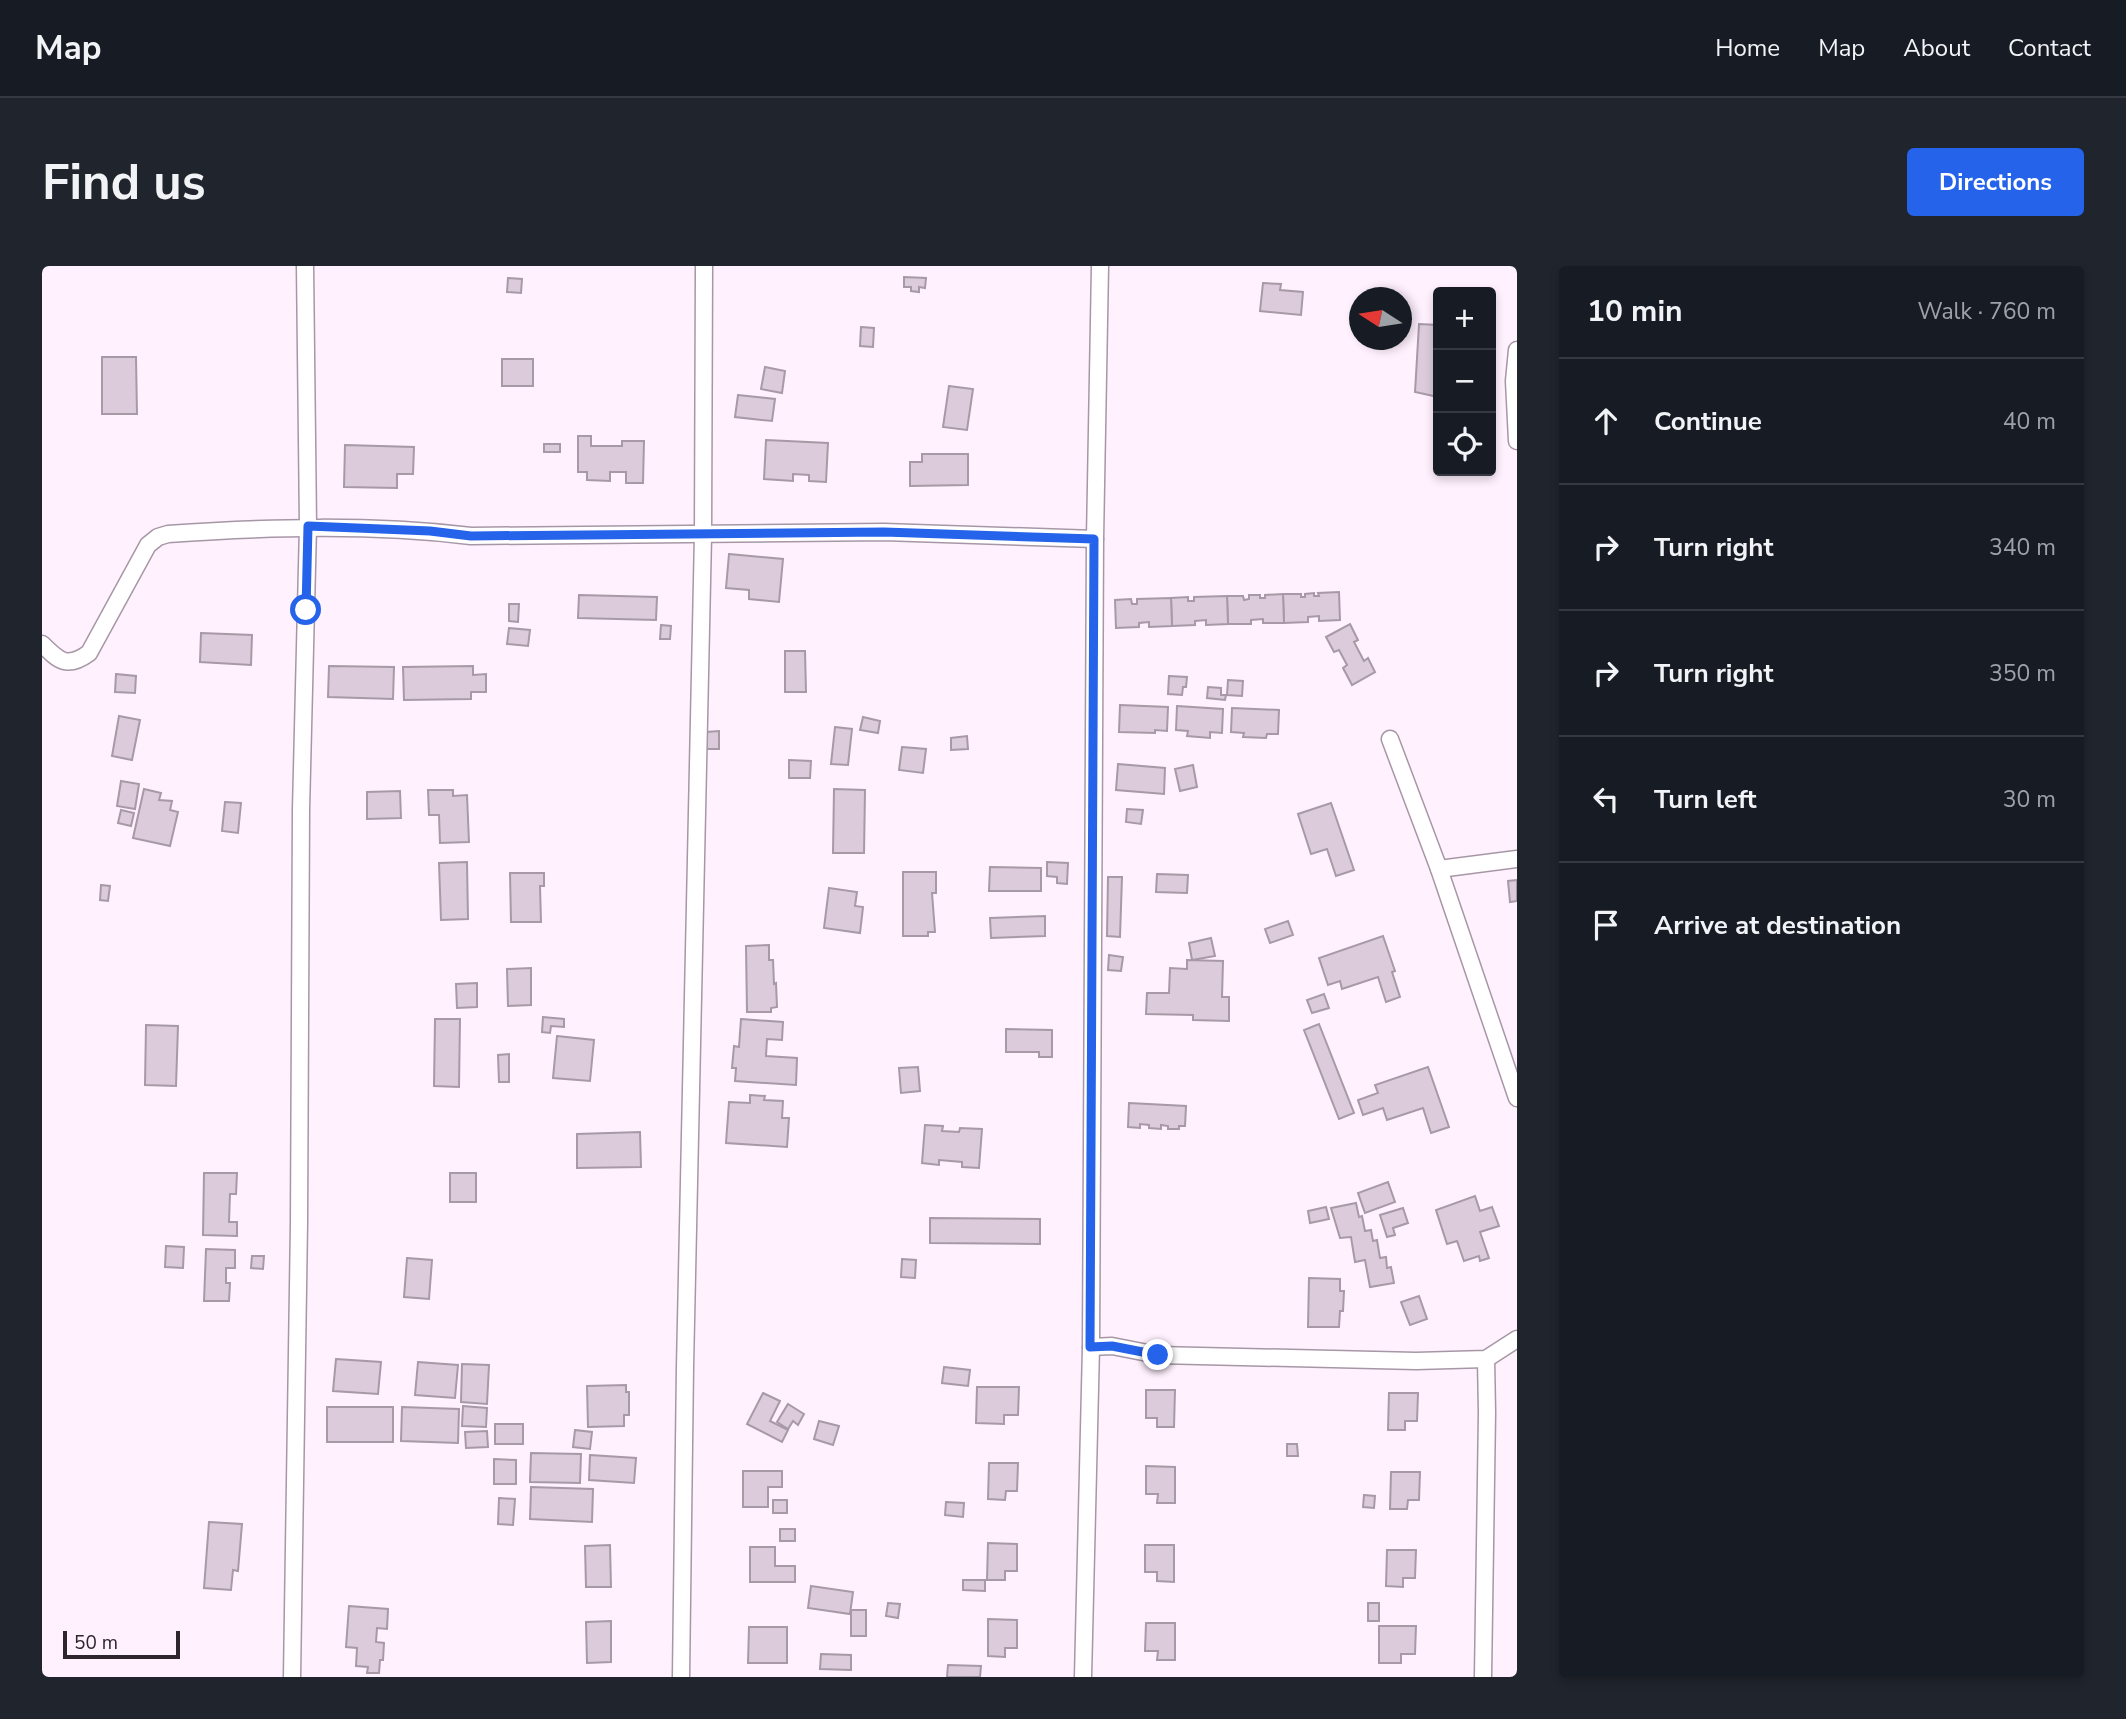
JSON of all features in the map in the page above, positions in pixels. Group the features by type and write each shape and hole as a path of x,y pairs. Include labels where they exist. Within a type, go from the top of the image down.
{"street":[{"path":"292,1677 299,1223 301,797 308,526 305,266"},
{"path":"681,1677 703,535 704,266"},
{"path":"1083,1677 1090,1347 1094,539 1100,266"},
{"path":"1517,350 1514,380 1517,441"},
{"path":"42,644 54,656 67,663 78,661 89,653 148,545 158,537 308,526 430,531 471,536 884,532 1094,539"},
{"path":"1390,739 1439,869 1517,1098"},
{"path":"1439,869 1517,859"},
{"path":"1090,1347 1112,1346 1158,1355 1416,1361 1486,1359 1517,1339"},
{"path":"1483,1677 1486,1359"}],"building":[{"path":"904,277 926,278 925,288 919,287 919,292 911,291 911,287 904,287"},
{"path":"508,278 522,279 521,293 507,292"},
{"path":"1263,283 1281,284 1280,290 1303,292 1301,315 1260,311"},
{"path":"1419,324 1433,325 1433,396 1415,392"},
{"path":"861,327 874,328 873,347 860,346"},
{"path":"102,357 136,357 137,414 102,414"},
{"path":"502,359 533,359 533,386 502,386"},
{"path":"765,367 785,371 782,393 761,389"},
{"path":"949,386 973,389 967,430 943,427"},
{"path":"738,395 775,399 772,421 735,417"},
{"path":"578,436 591,436 591,446 622,446 622,441 644,441 643,483 626,483 626,472 610,472 610,481 587,480 587,472 578,472"},
{"path":"766,440 828,443 826,482 809,481 809,475 793,474 793,481 764,479"},
{"path":"544,444 560,444 560,452 544,452"},
{"path":"345,445 414,447 413,474 397,474 397,488 344,487"},
{"path":"922,454 968,454 968,485 910,486 910,462 922,462"},
{"path":"729,554 783,559 779,602 749,599 749,590 726,588"},
{"path":"1339,592 1340,620 1319,621 1319,616 1308,617 1308,622 1284,623 1283,594 1301,594 1301,597 1305,597 1305,594 1314,593 1314,596 1319,596 1318,593"},
{"path":"1283,594 1284,623 1263,623 1263,619 1251,620 1251,624 1228,624 1227,596 1243,596 1244,600 1249,599 1249,595 1265,598 1265,595"},
{"path":"579,595 657,597 656,620 578,618"},
{"path":"1227,596 1228,624 1206,625 1206,620 1195,621 1195,625 1172,626 1171,598 1188,597 1188,601 1194,601 1194,597"},
{"path":"1171,598 1172,626 1149,627 1149,622 1139,623 1139,627 1116,628 1115,600 1131,599 1132,604 1137,604 1137,599"},
{"path":"509,604 519,604 518,622 509,621"},
{"path":"1350,624 1358,640 1354,642 1364,661 1368,658 1375,672 1352,685 1343,668 1347,665 1339,650 1334,652 1326,637"},
{"path":"661,625 671,626 670,639 660,639"},
{"path":"509,628 530,630 528,646 507,644"},
{"path":"201,633 252,635 251,665 200,662"},
{"path":"785,651 805,651 806,692 785,692"},
{"path":"329,666 394,667 393,699 328,697"},
{"path":"473,666 473,675 486,674 486,692 471,692 471,699 404,700 403,667"},
{"path":"116,674 136,676 135,693 115,692"},
{"path":"1169,676 1187,677 1182,695 1168,694"},
{"path":"1228,680 1243,681 1242,696 1227,695"},
{"path":"1208,687 1221,688 1221,695 1226,695 1225,700 1207,698"},
{"path":"1120,705 1168,707 1167,731 1119,732"},
{"path":"1177,706 1223,709 1222,733 1210,732 1210,738 1187,736 1188,731 1176,730"},
{"path":"1232,708 1279,710 1278,734 1267,734 1266,738 1243,737 1244,733 1231,732"},
{"path":"119,716 140,720 132,760 112,756"},
{"path":"863,717 880,721 878,733 860,730"},
{"path":"835,727 852,729 848,765 831,764"},
{"path":"719,731 719,749 707,749 706,732"},
{"path":"967,736 968,749 951,750 951,738"},
{"path":"902,747 926,749 923,773 899,770"},
{"path":"789,760 811,761 810,778 789,778"},
{"path":"1118,764 1165,768 1164,794 1116,790"},
{"path":"1193,765 1197,787 1180,791 1175,769"},
{"path":"121,781 139,784 135,809 117,806"},
{"path":"144,789 161,793 159,800 172,801 170,810 178,812 170,846 133,838"},
{"path":"834,789 865,790 864,853 833,853"},
{"path":"428,790 453,790 453,796 467,795 469,842 440,843 439,815 429,815"},
{"path":"400,791 401,818 367,819 367,792"},
{"path":"225,802 241,803 238,833 222,831"},
{"path":"1331,803 1354,870 1336,876 1327,849 1311,854 1298,814"},
{"path":"1127,809 1143,810 1141,824 1126,822"},
{"path":"121,810 134,813 131,826 118,823"},
{"path":"467,862 468,919 441,920 439,863"},
{"path":"1047,862 1068,863 1067,884 1057,883 1057,877 1047,876"},
{"path":"990,867 1041,868 1041,891 989,891"},
{"path":"903,872 936,872 936,893 932,893 935,932 928,932 928,936 903,936"},
{"path":"510,873 544,873 544,886 540,886 541,922 511,922"},
{"path":"1157,874 1188,875 1187,893 1156,892"},
{"path":"1108,877 1122,877 1120,937 1107,936"},
{"path":"1517,880 1517,901 1510,902 1508,881"},
{"path":"101,885 110,886 108,901 100,900"},
{"path":"829,888 857,892 855,906 863,907 860,933 824,928"},
{"path":"1045,916 1045,936 991,938 990,918"},
{"path":"1288,921 1293,935 1270,943 1265,929"},
{"path":"1383,936 1395,971 1392,972 1400,997 1386,1002 1378,977 1342,989 1340,981 1328,985 1319,958"},
{"path":"1211,938 1215,956 1192,960 1189,943"},
{"path":"769,945 777,1007 771,1008 771,1012 747,1012 746,946"},
{"path":"1109,955 1123,957 1121,971 1108,970"},
{"path":"1187,960 1223,961 1222,997 1229,997 1229,1021 1193,1020 1193,1015 1146,1014 1147,993 1169,993 1170,968 1187,969"},
{"path":"531,968 531,1005 508,1006 507,969"},
{"path":"477,983 477,1007 457,1008 456,984"},
{"path":"1324,994 1329,1008 1312,1013 1307,1000"},
{"path":"543,1017 564,1019 564,1027 551,1026 550,1033 542,1032"},
{"path":"435,1019 460,1019 459,1087 434,1086"},
{"path":"741,1019 783,1022 782,1040 767,1039 766,1056 797,1058 796,1085 735,1081 736,1068 732,1068 734,1046 739,1047"},
{"path":"1319,1024 1354,1113 1339,1119 1304,1030"},
{"path":"146,1025 178,1026 176,1086 145,1085"},
{"path":"1006,1029 1052,1030 1052,1057 1039,1057 1039,1052 1006,1052"},
{"path":"557,1036 594,1040 590,1081 553,1078"},
{"path":"509,1054 509,1082 499,1082 498,1055"},
{"path":"918,1067 920,1091 901,1093 899,1068"},
{"path":"1428,1067 1449,1127 1431,1133 1423,1108 1387,1120 1383,1108 1363,1115 1358,1100 1378,1093 1375,1085"},
{"path":"750,1095 765,1096 764,1100 783,1101 782,1118 789,1118 787,1147 726,1143 729,1102 750,1103"},
{"path":"1129,1103 1186,1106 1185,1126 1179,1126 1179,1129 1168,1129 1168,1126 1161,1125 1161,1129 1149,1128 1149,1125 1140,1124 1140,1128 1128,1127"},
{"path":"925,1125 943,1126 942,1131 982,1129 979,1168 962,1167 962,1162 939,1160 939,1165 922,1163"},
{"path":"640,1132 641,1167 577,1168 577,1134"},
{"path":"204,1173 237,1173 236,1194 230,1194 229,1222 237,1222 237,1236 203,1235"},
{"path":"450,1173 476,1173 476,1202 450,1202"},
{"path":"1388,1182 1395,1202 1365,1213 1358,1193"},
{"path":"1475,1196 1480,1211 1492,1207 1499,1226 1480,1232 1489,1258 1480,1261 1479,1256 1464,1261 1457,1241 1447,1244 1436,1210"},
{"path":"1356,1203 1365,1231 1371,1230 1373,1241 1377,1240 1380,1258 1386,1257 1387,1268 1391,1267 1394,1283 1370,1287 1365,1260 1355,1262 1351,1237 1340,1238 1331,1208"},
{"path":"1326,1207 1329,1219 1310,1223 1308,1211"},
{"path":"1403,1208 1408,1223 1393,1228 1395,1235 1387,1237 1380,1215"},
{"path":"930,1218 1040,1219 1040,1244 930,1243"},
{"path":"166,1246 184,1247 183,1268 165,1267"},
{"path":"206,1249 235,1250 235,1268 226,1268 226,1283 230,1283 229,1301 204,1301"},
{"path":"252,1256 264,1256 263,1269 251,1268"},
{"path":"407,1258 432,1260 429,1299 404,1297"},
{"path":"902,1259 916,1260 915,1278 901,1277"},
{"path":"1309,1278 1340,1279 1340,1291 1344,1291 1339,1327 1308,1327"},
{"path":"1419,1296 1427,1319 1410,1325 1401,1302"},
{"path":"336,1359 381,1362 378,1394 333,1391"},
{"path":"418,1362 458,1365 455,1398 415,1395"},
{"path":"462,1364 489,1365 487,1404 461,1402"},
{"path":"944,1367 970,1370 968,1386 942,1383"},
{"path":"626,1385 626,1392 629,1392 629,1415 624,1415 624,1426 588,1427 587,1386"},
{"path":"977,1387 1019,1387 1018,1415 1004,1415 1004,1424 976,1423"},
{"path":"1146,1390 1175,1390 1174,1427 1157,1427 1157,1418 1146,1418"},
{"path":"763,1393 780,1401 770,1421 788,1430 782,1442 747,1424"},
{"path":"1389,1393 1418,1393 1417,1421 1405,1421 1405,1430 1388,1430"},
{"path":"788,1404 804,1414 798,1425 793,1421 788,1429 777,1422"},
{"path":"463,1406 487,1408 486,1427 462,1426"},
{"path":"327,1407 393,1407 393,1442 327,1442"},
{"path":"402,1407 459,1409 458,1443 401,1441"},
{"path":"819,1421 839,1426 833,1445 814,1439"},
{"path":"495,1424 523,1424 523,1444 495,1444"},
{"path":"575,1430 592,1432 590,1449 573,1447"},
{"path":"487,1431 488,1447 466,1448 465,1432"},
{"path":"1287,1444 1297,1444 1298,1456 1287,1456"},
{"path":"531,1453 581,1454 580,1483 530,1482"},
{"path":"590,1455 636,1458 634,1483 589,1480"},
{"path":"494,1459 516,1460 516,1484 494,1484"},
{"path":"989,1463 1018,1463 1017,1491 1006,1491 1005,1500 988,1499"},
{"path":"1146,1466 1175,1467 1175,1503 1157,1503 1158,1494 1146,1494"},
{"path":"743,1471 782,1471 782,1487 768,1487 768,1507 743,1507"},
{"path":"1391,1472 1420,1472 1419,1500 1408,1500 1407,1509 1390,1509"},
{"path":"531,1487 593,1489 592,1522 530,1519"},
{"path":"1364,1495 1375,1496 1374,1508 1363,1507"},
{"path":"499,1498 515,1499 513,1525 498,1524"},
{"path":"773,1500 787,1500 787,1513 773,1513"},
{"path":"946,1502 964,1503 963,1517 945,1515"},
{"path":"209,1522 242,1524 238,1571 233,1570 231,1590 204,1588"},
{"path":"780,1529 795,1529 795,1541 780,1541"},
{"path":"988,1543 1017,1544 1017,1571 1005,1571 1005,1580 987,1580"},
{"path":"610,1545 611,1587 586,1587 585,1546"},
{"path":"1145,1545 1174,1545 1174,1582 1157,1581 1157,1572 1145,1572"},
{"path":"750,1547 775,1547 775,1566 795,1566 795,1582 750,1582"},
{"path":"1387,1550 1416,1550 1415,1578 1403,1578 1403,1587 1386,1586"},
{"path":"963,1580 985,1580 985,1591 963,1590"},
{"path":"811,1586 853,1592 850,1614 808,1608"},
{"path":"888,1603 900,1604 898,1618 886,1616"},
{"path":"1368,1603 1379,1603 1379,1621 1368,1621"},
{"path":"349,1606 388,1609 387,1629 377,1628 376,1642 384,1643 379,1673 367,1673 368,1667 356,1666 357,1648 346,1647"},
{"path":"851,1610 866,1610 866,1636 851,1636"},
{"path":"988,1619 1017,1620 1017,1648 1005,1648 1005,1657 988,1656"},
{"path":"611,1621 611,1662 587,1663 586,1622"},
{"path":"1146,1623 1175,1623 1175,1660 1157,1660 1158,1651 1145,1651"},
{"path":"1379,1626 1416,1626 1415,1654 1401,1654 1401,1663 1379,1663"},
{"path":"749,1627 787,1627 787,1663 748,1663"},
{"path":"821,1654 851,1655 851,1670 820,1669"},
{"path":"948,1665 981,1666 980,1677 947,1677"}],"route":[{"path":"306,610 308,526 430,531 471,536 884,532 1094,539 1090,1347 1112,1346 1158,1355"}]}
